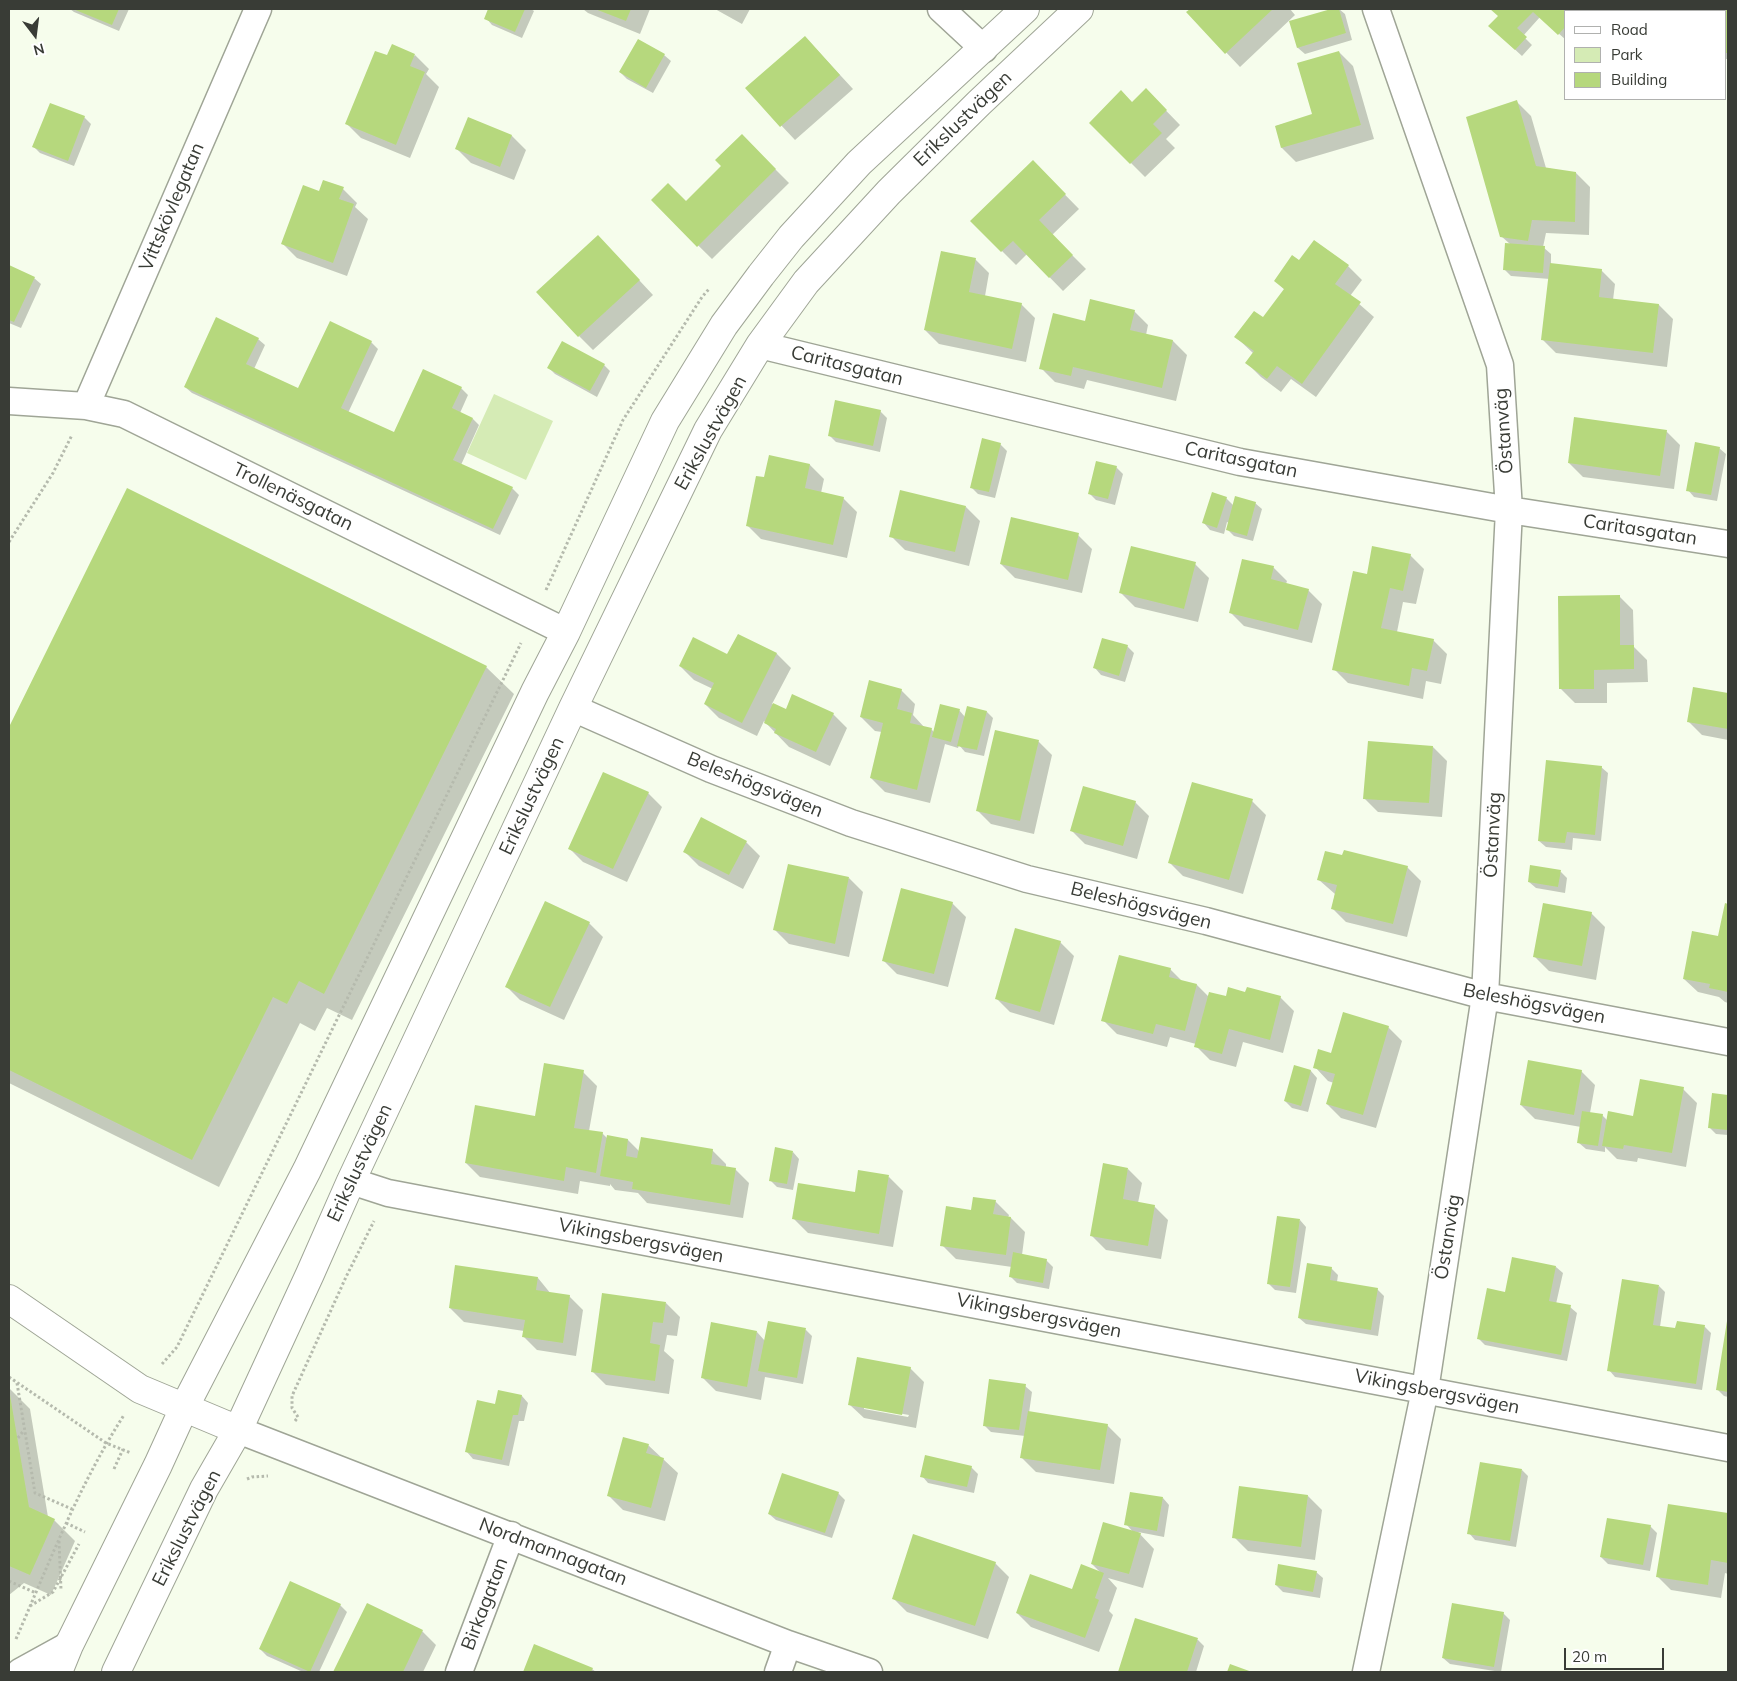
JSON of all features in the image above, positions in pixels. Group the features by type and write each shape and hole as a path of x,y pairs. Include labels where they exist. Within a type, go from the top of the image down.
{"street":[{"name":"Vittskövlegatan","path":"86,406 258,9"},
{"path":"941,9 984,49"},
{"name":"Erikslustvägen","path":"58,1672 69,1644 158,1465 184,1408 308,1170 666,421 724,325 791,237 859,163 1026,9"},
{"name":"Erikslustvägen","path":"116,1672 204,1489 238,1430 351,1181 573,708 708,430 760,346 806,282 889,192 991,91 1080,9"},
{"name":"Östanväg","path":"1366,1672 1425,1390 1485,996 1510,510 1500,365 1376,9"},
{"name":"Caritasgatan","path":"760,346 1240,462 1510,510 1728,544"},
{"name":"Trollenäsgatan","path":"9,401 86,406 124,414 566,632"},
{"name":"Beleshögsvägen","path":"573,708 711,769 860,826 1027,879 1206,921 1485,996 1728,1042"},
{"name":"Vikingsbergsvägen","path":"351,1181 388,1193 1728,1448"},
{"path":"9,1299 140,1389 238,1430"},
{"name":"Nordmannagatan","path":"238,1430 788,1644 869,1672"},
{"name":"Birkagatan","path":"459,1672 511,1535"},
{"path":"20,1672 69,1644"},
{"path":"778,1672 788,1644"}],"path":[{"path":"9,542 53,474 86,406"},
{"path":"292,1396 346,1277 388,1193"},
{"path":"9,1376 106,1443"},
{"path":"16,1382 35,1493 72,1508"},
{"path":"18,1438 24,1430"},
{"path":"114,1469 123,1449"},
{"path":"66,1523 85,1532"},
{"path":"30,1606 53,1592 80,1544"},
{"path":"9,1581 36,1593"}],"green space":[{"path":"494,394 553,421 526,480 467,453"}],"building":[{"path":"73,9 119,9 112,25"},
{"path":"488,9 525,9 515,32 484,19"},
{"path":"595,9 631,9 626,21"},
{"path":"1190,9 1273,9 1225,54 1186,12"},
{"path":"1331,9 1339,9 1346,33 1297,48 1289,21"},
{"path":"1490,9 1566,10 1564,28 1558,35 1533,12 1517,28 1527,37 1515,50 1488,26 1498,16"},
{"path":"1625,9 1630,10 1607,10"},
{"path":"1728,9 1728,53 1727,10 1709,10"},
{"path":"805,36 840,75 780,127 745,88"},
{"path":"638,39 665,54 646,88 619,72"},
{"path":"392,44 415,54 410,66 425,72 396,145 345,124 375,51 387,55"},
{"path":"1339,51 1361,125 1281,148 1275,126 1312,114 1297,63"},
{"path":"1146,88 1167,110 1153,124 1162,133 1130,164 1089,123 1121,90 1132,102"},
{"path":"1517,100 1536,166 1576,172 1575,222 1532,220 1528,241 1500,237 1466,117"},
{"path":"50,103 85,116 68,161 32,147"},
{"path":"468,117 512,135 500,167 455,149"},
{"path":"742,134 776,169 697,247 651,200 668,183 686,201 721,166 715,160"},
{"path":"1033,160 1066,194 1039,220 1073,255 1049,278 1013,241 1001,252 970,221"},
{"path":"323,180 344,187 339,199 354,204 333,263 281,244 303,185 319,191"},
{"path":"598,235 640,280 578,337 536,292"},
{"path":"1314,240 1349,265 1335,284 1361,302 1302,384 1277,366 1267,379 1245,363 1254,351 1234,337 1254,311 1263,317 1284,289 1274,281 1292,255 1299,260"},
{"path":"1505,243 1545,246 1543,273 1503,270"},
{"path":"941,251 976,258 969,292 1022,303 1012,349 924,330"},
{"path":"1550,263 1602,269 1599,297 1659,304 1653,353 1541,340"},
{"path":"9,265 35,277 14,322 9,320"},
{"path":"1090,299 1135,310 1130,330 1173,340 1162,388 1073,367 1071,376 1039,369 1053,313 1085,321"},
{"path":"216,317 259,338 246,364 298,388 330,321 372,341 341,408 394,432 423,369 462,387 452,408 473,418 453,460 513,487 493,529 184,387"},
{"path":"562,341 605,364 590,391 547,368"},
{"path":"835,400 881,410 873,446 828,436"},
{"path":"1574,417 1667,430 1660,476 1568,463"},
{"path":"982,438 1001,443 989,492 970,488"},
{"path":"1695,442 1720,447 1711,495 1686,491"},
{"path":"769,455 810,464 805,488 844,497 833,545 746,526 756,476 764,477"},
{"path":"1096,461 1117,466 1108,499 1088,494"},
{"path":"127,488 487,666 324,994 299,981 287,1004 273,997 192,1160 9,1070 9,727"},
{"path":"900,490 966,506 955,552 889,537"},
{"path":"1212,492 1227,497 1217,528 1202,523"},
{"path":"1235,496 1256,502 1247,536 1226,530"},
{"path":"1011,517 1079,533 1068,580 1000,564"},
{"path":"1131,546 1196,562 1184,609 1119,593"},
{"path":"1372,546 1411,554 1403,591 1390,588 1381,628 1434,639 1427,671 1412,668 1409,686 1332,670 1353,571 1367,574"},
{"path":"1242,559 1274,566 1271,579 1309,589 1298,630 1229,613"},
{"path":"1620,595 1620,645 1634,645 1634,669 1594,670 1594,689 1559,689 1558,596"},
{"path":"738,634 777,653 742,723 704,704 714,683 679,666 693,637 727,654"},
{"path":"1102,638 1128,645 1119,676 1093,668"},
{"path":"869,680 902,689 897,709 912,713 910,723 932,728 917,790 870,778 883,723 860,717"},
{"path":"1693,687 1728,693 1728,729 1687,722"},
{"path":"792,694 834,713 816,752 774,733 776,729 764,723 773,703 786,709"},
{"path":"940,704 960,709 951,742 932,737"},
{"path":"967,706 987,711 977,750 957,746"},
{"path":"995,730 1039,740 1020,821 976,811"},
{"path":"1368,741 1433,746 1429,803 1363,799"},
{"path":"1546,760 1602,766 1595,835 1567,832 1565,843 1538,841"},
{"path":"603,772 649,792 613,869 568,849"},
{"path":"1192,782 1253,799 1229,880 1168,863"},
{"path":"1083,786 1136,801 1123,846 1070,831"},
{"path":"701,817 747,841 729,875 683,852"},
{"path":"1344,850 1408,866 1393,924 1331,909 1337,885 1317,880 1325,851 1342,855"},
{"path":"788,864 849,877 835,944 773,930"},
{"path":"1530,865 1561,870 1558,887 1528,882"},
{"path":"901,888 953,902 934,974 882,961"},
{"path":"545,901 590,922 550,1007 505,987"},
{"path":"1543,903 1592,912 1582,966 1533,957"},
{"path":"1725,903 1728,904 1728,992 1709,988 1710,984 1683,979 1692,931 1718,936"},
{"path":"1015,928 1061,941 1040,1012 995,999"},
{"path":"1119,955 1171,968 1169,977 1197,984 1185,1031 1156,1024 1153,1034 1101,1021"},
{"path":"1228,987 1245,992 1247,987 1281,996 1270,1040 1229,1029 1222,1054 1194,1047 1209,992 1226,996"},
{"path":"1343,1012 1389,1026 1363,1115 1326,1104 1335,1074 1313,1068 1318,1049 1331,1053"},
{"path":"1528,1060 1582,1070 1574,1115 1520,1105"},
{"path":"544,1063 584,1070 574,1128 603,1132 596,1173 566,1167 564,1181 465,1163 475,1105 535,1116"},
{"path":"1294,1065 1311,1070 1301,1106 1284,1101"},
{"path":"1640,1079 1684,1087 1672,1153 1624,1145 1623,1149 1602,1146 1608,1111 1633,1116"},
{"path":"1712,1093 1728,1095 1727,1130 1708,1128"},
{"path":"1582,1111 1603,1114 1598,1146 1577,1143"},
{"path":"607,1135 628,1139 626,1156 637,1158 641,1137 713,1149 711,1164 736,1168 730,1205 632,1189 633,1182 600,1176"},
{"path":"775,1147 793,1151 787,1184 769,1181"},
{"path":"1103,1163 1128,1168 1123,1199 1155,1205 1148,1246 1090,1236"},
{"path":"858,1170 889,1175 879,1234 792,1219 798,1183 855,1192"},
{"path":"973,1197 996,1200 993,1214 1011,1217 1006,1255 940,1246 946,1206 971,1210"},
{"path":"1277,1216 1300,1219 1290,1287 1267,1284"},
{"path":"1013,1252 1047,1259 1043,1283 1009,1277"},
{"path":"1512,1257 1556,1266 1549,1301 1571,1305 1561,1355 1477,1339 1487,1288 1505,1292"},
{"path":"1307,1263 1332,1267 1330,1280 1378,1288 1371,1330 1298,1318"},
{"path":"455,1265 538,1277 536,1290 570,1295 563,1343 522,1337 525,1320 449,1308"},
{"path":"1622,1279 1659,1285 1653,1325 1675,1328 1677,1321 1705,1325 1696,1384 1607,1371"},
{"path":"602,1293 666,1302 663,1323 653,1322 650,1343 660,1345 655,1381 591,1372"},
{"path":"768,1321 806,1328 797,1378 758,1371"},
{"path":"1728,1321 1728,1392 1716,1390"},
{"path":"711,1322 757,1331 747,1387 701,1378"},
{"path":"857,1357 911,1367 902,1415 848,1405"},
{"path":"989,1379 1026,1384 1019,1430 983,1426"},
{"path":"9,1389 29,1507 55,1519 30,1575 9,1566"},
{"path":"498,1390 522,1395 518,1415 513,1415 502,1460 465,1452 477,1400 495,1404"},
{"path":"1028,1411 1108,1424 1100,1470 1020,1458"},
{"path":"623,1437 649,1444 646,1453 664,1458 651,1508 607,1496"},
{"path":"925,1455 972,1466 967,1487 920,1477"},
{"path":"1480,1462 1522,1469 1510,1541 1467,1534"},
{"path":"782,1473 839,1492 825,1533 768,1514"},
{"path":"1239,1486 1308,1495 1301,1547 1232,1538"},
{"path":"1130,1492 1163,1497 1157,1531 1124,1525"},
{"path":"1668,1504 1728,1513 1728,1563 1711,1560 1708,1585 1656,1577"},
{"path":"1607,1518 1651,1525 1643,1565 1600,1557"},
{"path":"1103,1522 1141,1533 1129,1574 1091,1564"},
{"path":"913,1534 996,1562 975,1626 892,1599"},
{"path":"1081,1564 1104,1573 1095,1598 1099,1600 1085,1638 1016,1613 1030,1574 1072,1589"},
{"path":"1278,1564 1317,1571 1313,1592 1275,1585"},
{"path":"290,1581 341,1604 310,1672 259,1649"},
{"path":"367,1603 423,1630 403,1672 333,1672"},
{"path":"1452,1603 1504,1612 1494,1667 1442,1658"},
{"path":"1135,1618 1198,1638 1187,1672 1118,1672"},
{"path":"534,1644 593,1668 591,1672 523,1672"},
{"path":"1230,1664 1252,1672 1227,1672"}]}
